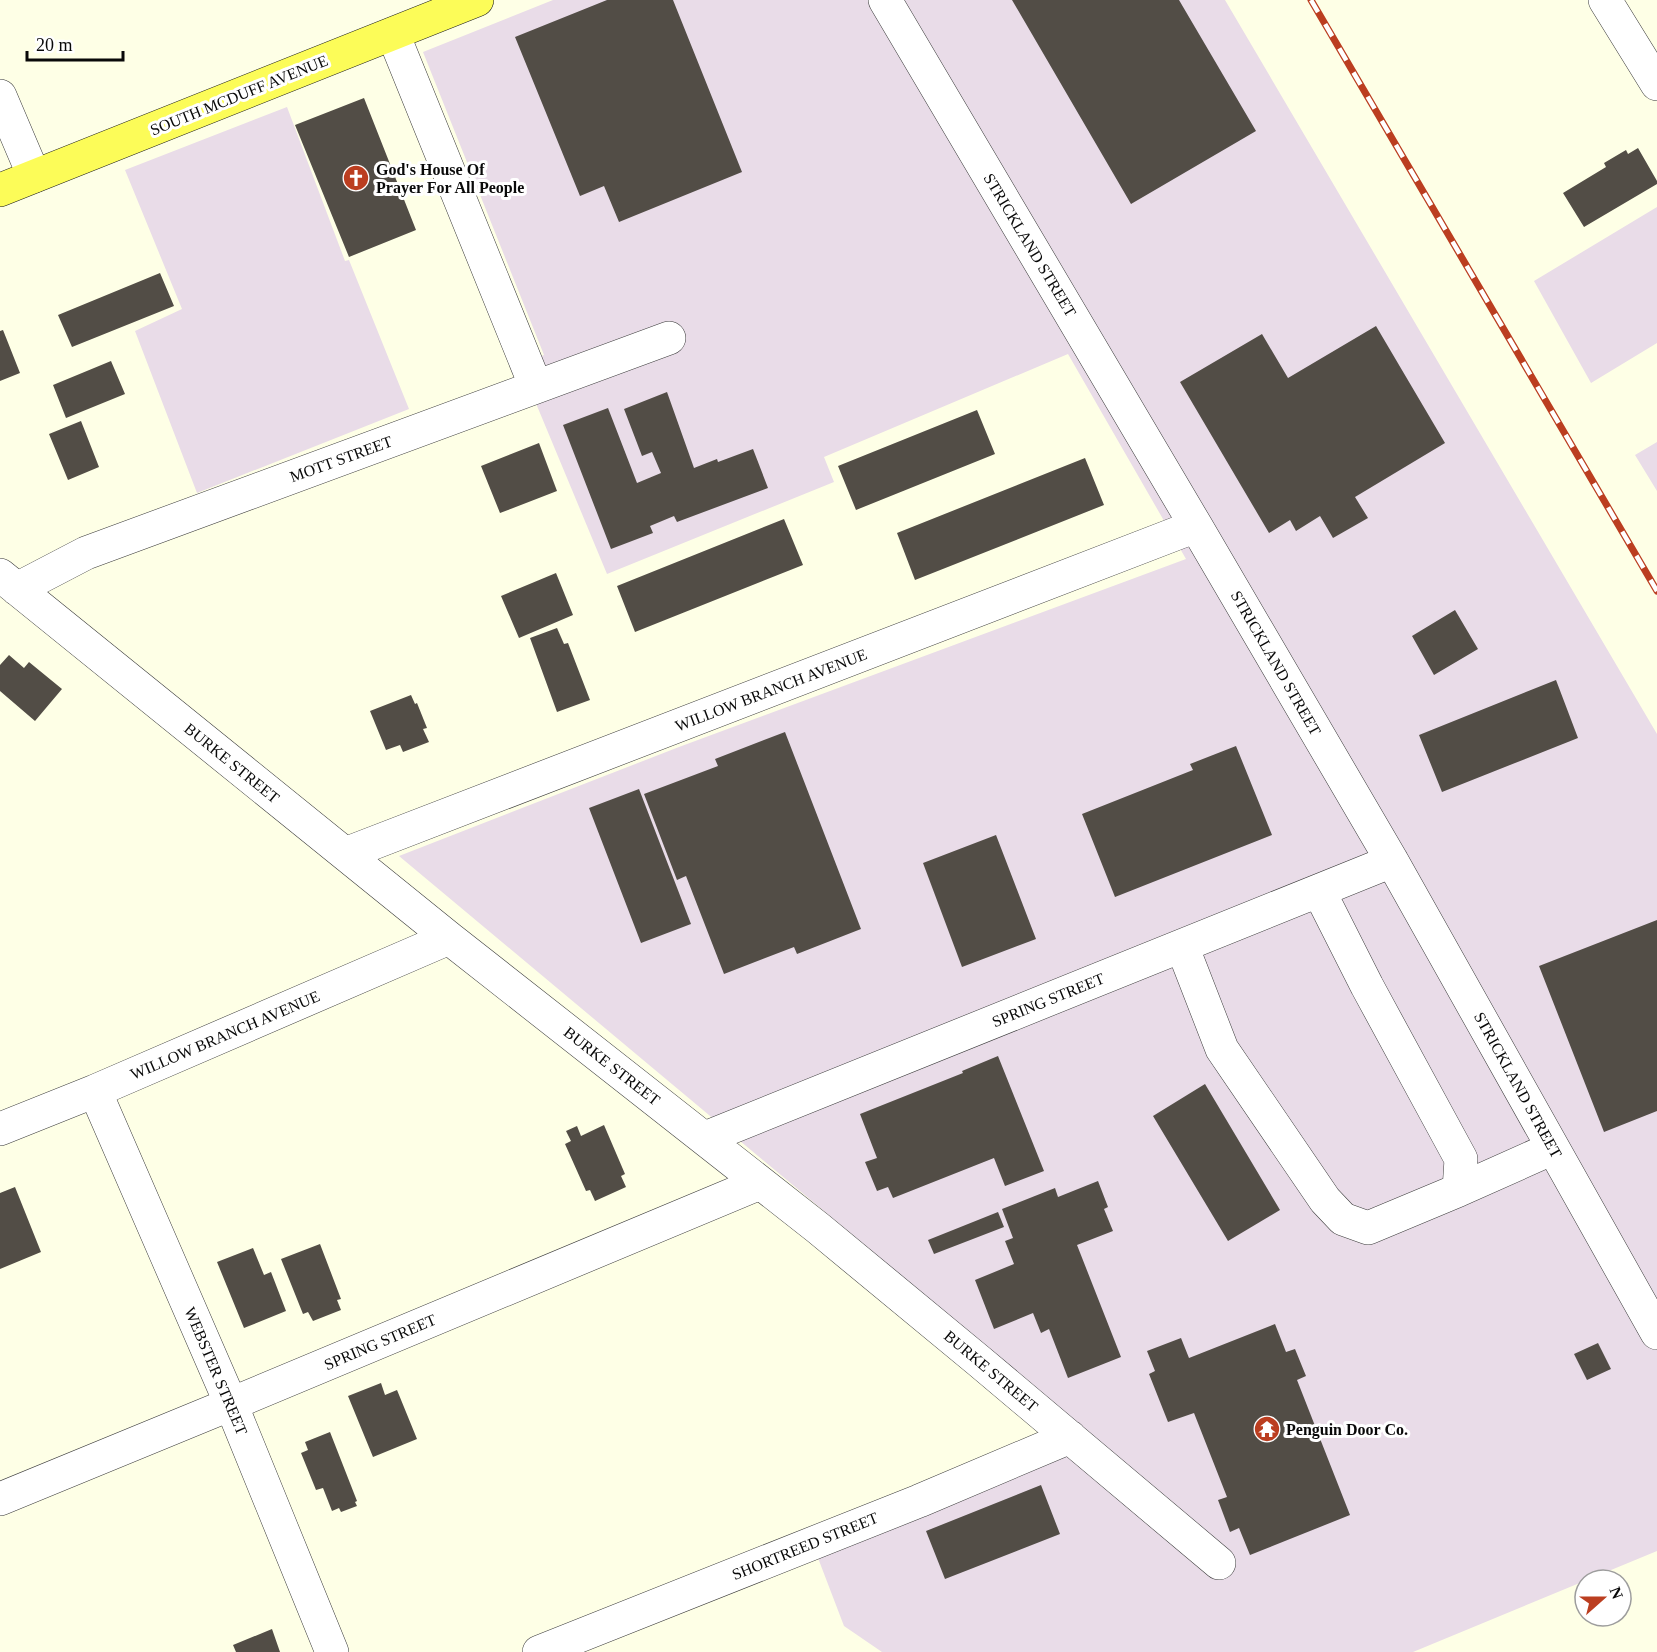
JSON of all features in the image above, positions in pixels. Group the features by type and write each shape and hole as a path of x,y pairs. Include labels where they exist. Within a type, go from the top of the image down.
{"main road":[{"name":"SOUTH MCDUFF AVENUE","path":"0,190 477,0"}],"street":[{"name":"STRICKLAND STREET","path":"885,0 1392,861 1657,1333"},
{"path":"1605,0 1657,84"},
{"path":"393,34 536,387"},
{"path":"1,100 34,176"},
{"name":"MOTT STREET","path":"8,582 669,338"},
{"name":"WILLOW BRANCH AVENUE","path":"345,854 1196,526"},
{"name":"BURKE STREET","path":"8,582 449,938 818,1228 1219,1563"},
{"name":"SPRING STREET","path":"705,1138 1392,861"},
{"path":"1319,891 1367,986 1461,1159 1459,1190"},
{"name":"WILLOW BRANCH AVENUE","path":"0,1129 96,1091 449,938"},
{"path":"1182,946 1222,1049 1325,1200 1343,1219 1368,1228 1553,1148"},
{"name":"WEBSTER STREET","path":"96,1091 231,1404 332,1652"},
{"name":"SPRING STREET","path":"0,1499 760,1183"},
{"name":"SHORTREED STREET","path":"539,1652 919,1501 1070,1437"}],"shaded area":[{"path":"553,0 1225,0 1657,734 1657,1551 1616,1568 1573,1568 1573,1586 1413,1652 882,1652 844,1626 818,1558 1089,1437 873,1252 399,856 679,747 1186,559 1068,354 824,457 834,482 607,574 520,365 544,355 423,52"},
{"path":"287,107 345,261 349,260 409,409 197,493 135,331 182,309 125,170"},
{"path":"1657,207 1657,343 1591,383 1534,281"},
{"path":"1657,442 1657,491 1635,455"}],"building":[{"path":"607,0 673,0 742,172 619,222 604,186 580,196 515,37"},
{"path":"1012,0 1179,0 1256,131 1131,204"},
{"name":"God's House Of Prayer For All People","path":"364,98 416,230 349,257 295,125"},
{"path":"1638,148 1657,184 1584,227 1563,193 1606,167 1604,163 1626,150 1628,154"},
{"path":"160,273 174,306 72,347 58,315"},
{"path":"1376,326 1445,443 1355,497 1368,518 1333,538 1320,516 1296,531 1290,520 1269,533 1180,382 1262,334 1288,378"},
{"path":"3,330 20,373 0,381 0,331"},
{"path":"111,361 125,394 66,418 53,385"},
{"path":"667,392 694,468 753,449 768,488 677,522 674,516 650,526 653,533 611,549 563,425 608,408 637,483 661,473 652,452 642,456 624,409"},
{"path":"977,410 995,454 856,510 838,466"},
{"path":"81,421 99,467 68,480 49,434"},
{"path":"539,443 557,491 500,513 481,466"},
{"path":"1085,458 1104,505 915,580 897,533"},
{"path":"784,519 803,565 635,632 617,586"},
{"path":"556,573 573,615 519,638 501,596"},
{"path":"1455,610 1478,649 1434,675 1412,636"},
{"path":"557,628 564,644 568,643 590,700 557,712 530,638"},
{"path":"9,655 24,668 29,662 62,689 35,721 0,691 0,665"},
{"path":"1556,680 1578,738 1442,792 1419,735"},
{"path":"411,695 415,704 417,703 427,728 423,729 429,742 403,752 400,745 386,750 370,711"},
{"path":"785,732 861,929 797,954 794,947 724,974 686,876 677,880 644,794 718,766 715,759"},
{"path":"1236,746 1272,835 1115,897 1082,814 1193,770 1190,764"},
{"path":"639,789 691,924 641,943 589,808"},
{"path":"996,835 1036,939 962,967 923,863"},
{"path":"1657,920 1657,1111 1604,1132 1539,966"},
{"path":"998,1056 1044,1171 1005,1186 994,1158 893,1198 888,1187 877,1191 865,1162 877,1158 860,1114 963,1073 962,1071"},
{"path":"1205,1084 1280,1210 1228,1241 1153,1116"},
{"path":"604,1125 625,1174 621,1176 626,1187 595,1201 590,1190 586,1191 565,1144 571,1141 566,1131 577,1126 581,1136"},
{"path":"1098,1181 1108,1207 1104,1209 1113,1231 1077,1245 1121,1357 1068,1378 1049,1329 1041,1333 1033,1313 994,1329 975,1280 1014,1264 1005,1241 1013,1238 1002,1209 1055,1188 1058,1197"},
{"path":"15,1187 41,1252 0,1269 0,1193"},
{"path":"998,1212 1004,1227 934,1254 928,1240"},
{"path":"320,1244 341,1299 337,1300 341,1310 313,1321 308,1312 303,1314 281,1259"},
{"path":"253,1248 264,1275 271,1272 286,1311 244,1328 217,1262"},
{"path":"1275,1324 1286,1352 1295,1349 1306,1376 1297,1380 1350,1515 1250,1555 1239,1528 1230,1532 1218,1500 1227,1497 1194,1413 1168,1422 1149,1374 1155,1371 1147,1351 1181,1338 1189,1358"},
{"path":"1598,1343 1611,1369 1587,1380 1574,1354"},
{"path":"381,1383 385,1395 397,1390 417,1439 373,1457 348,1396"},
{"path":"330,1432 357,1501 355,1502 357,1506 341,1512 339,1508 332,1511 323,1488 316,1490 301,1453 308,1450 305,1442"},
{"path":"1041,1485 1060,1534 945,1579 926,1531"},
{"path":"272,1629 280,1652 236,1652 233,1645"}],"railway":[{"path":"1311,0 1657,591"}],"place":[{"name":"God's House Of Prayer For All People","path":"356,178"},
{"name":"Penguin Door Co.","path":"1267,1429"}]}
